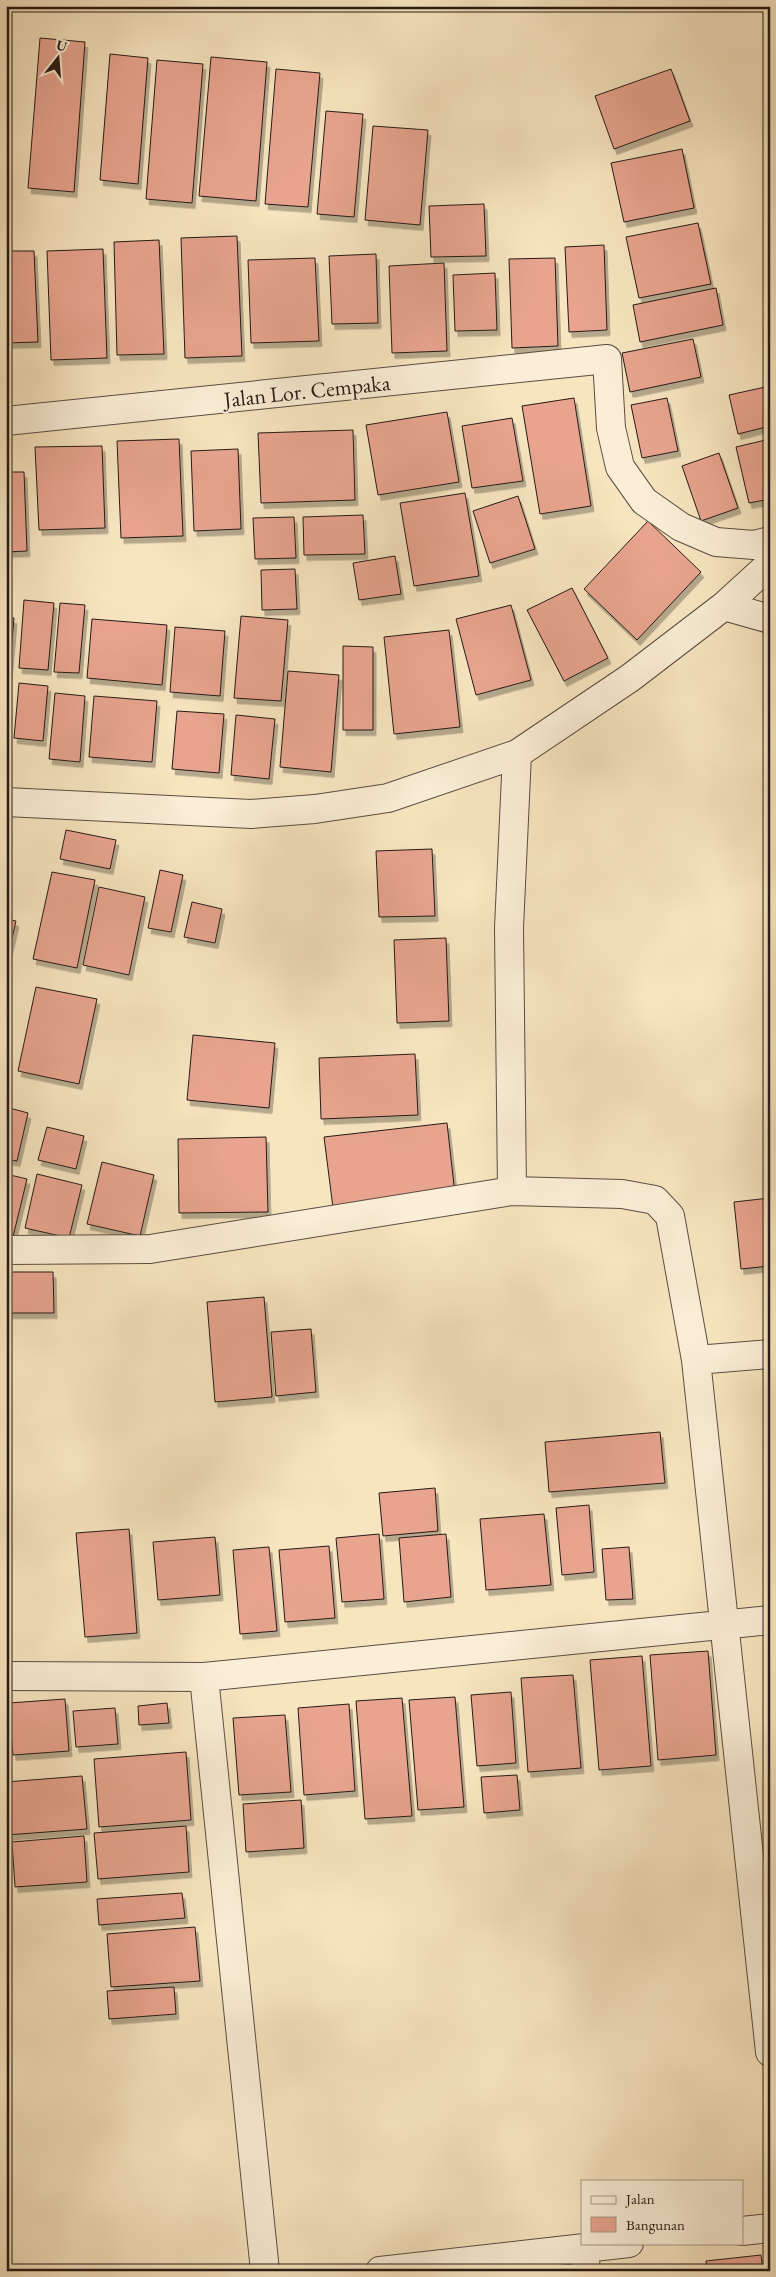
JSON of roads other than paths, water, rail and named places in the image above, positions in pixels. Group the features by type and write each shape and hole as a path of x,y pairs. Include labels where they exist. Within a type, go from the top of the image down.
{"street":[{"name":"Jalan Lor. Cempaka","path":"6,421 608,359 611,428 620,467 644,501 681,527 716,542 754,545 770,541"},
{"path":"6,802 251,814 315,809 388,798 517,754 630,678 724,606 770,564"},
{"path":"724,606 770,619"},
{"path":"512,1191 509,928 517,754"},
{"path":"6,1250 150,1249 512,1191 622,1194 655,1200 670,1216 696,1360 770,2052"},
{"path":"696,1360 770,1354"},
{"path":"6,1676 204,1677 770,1620"},
{"path":"204,1677 266,2271"},
{"path":"744,2231 770,2228"},
{"path":"380,2271 585,2260 626,2244"}]}
